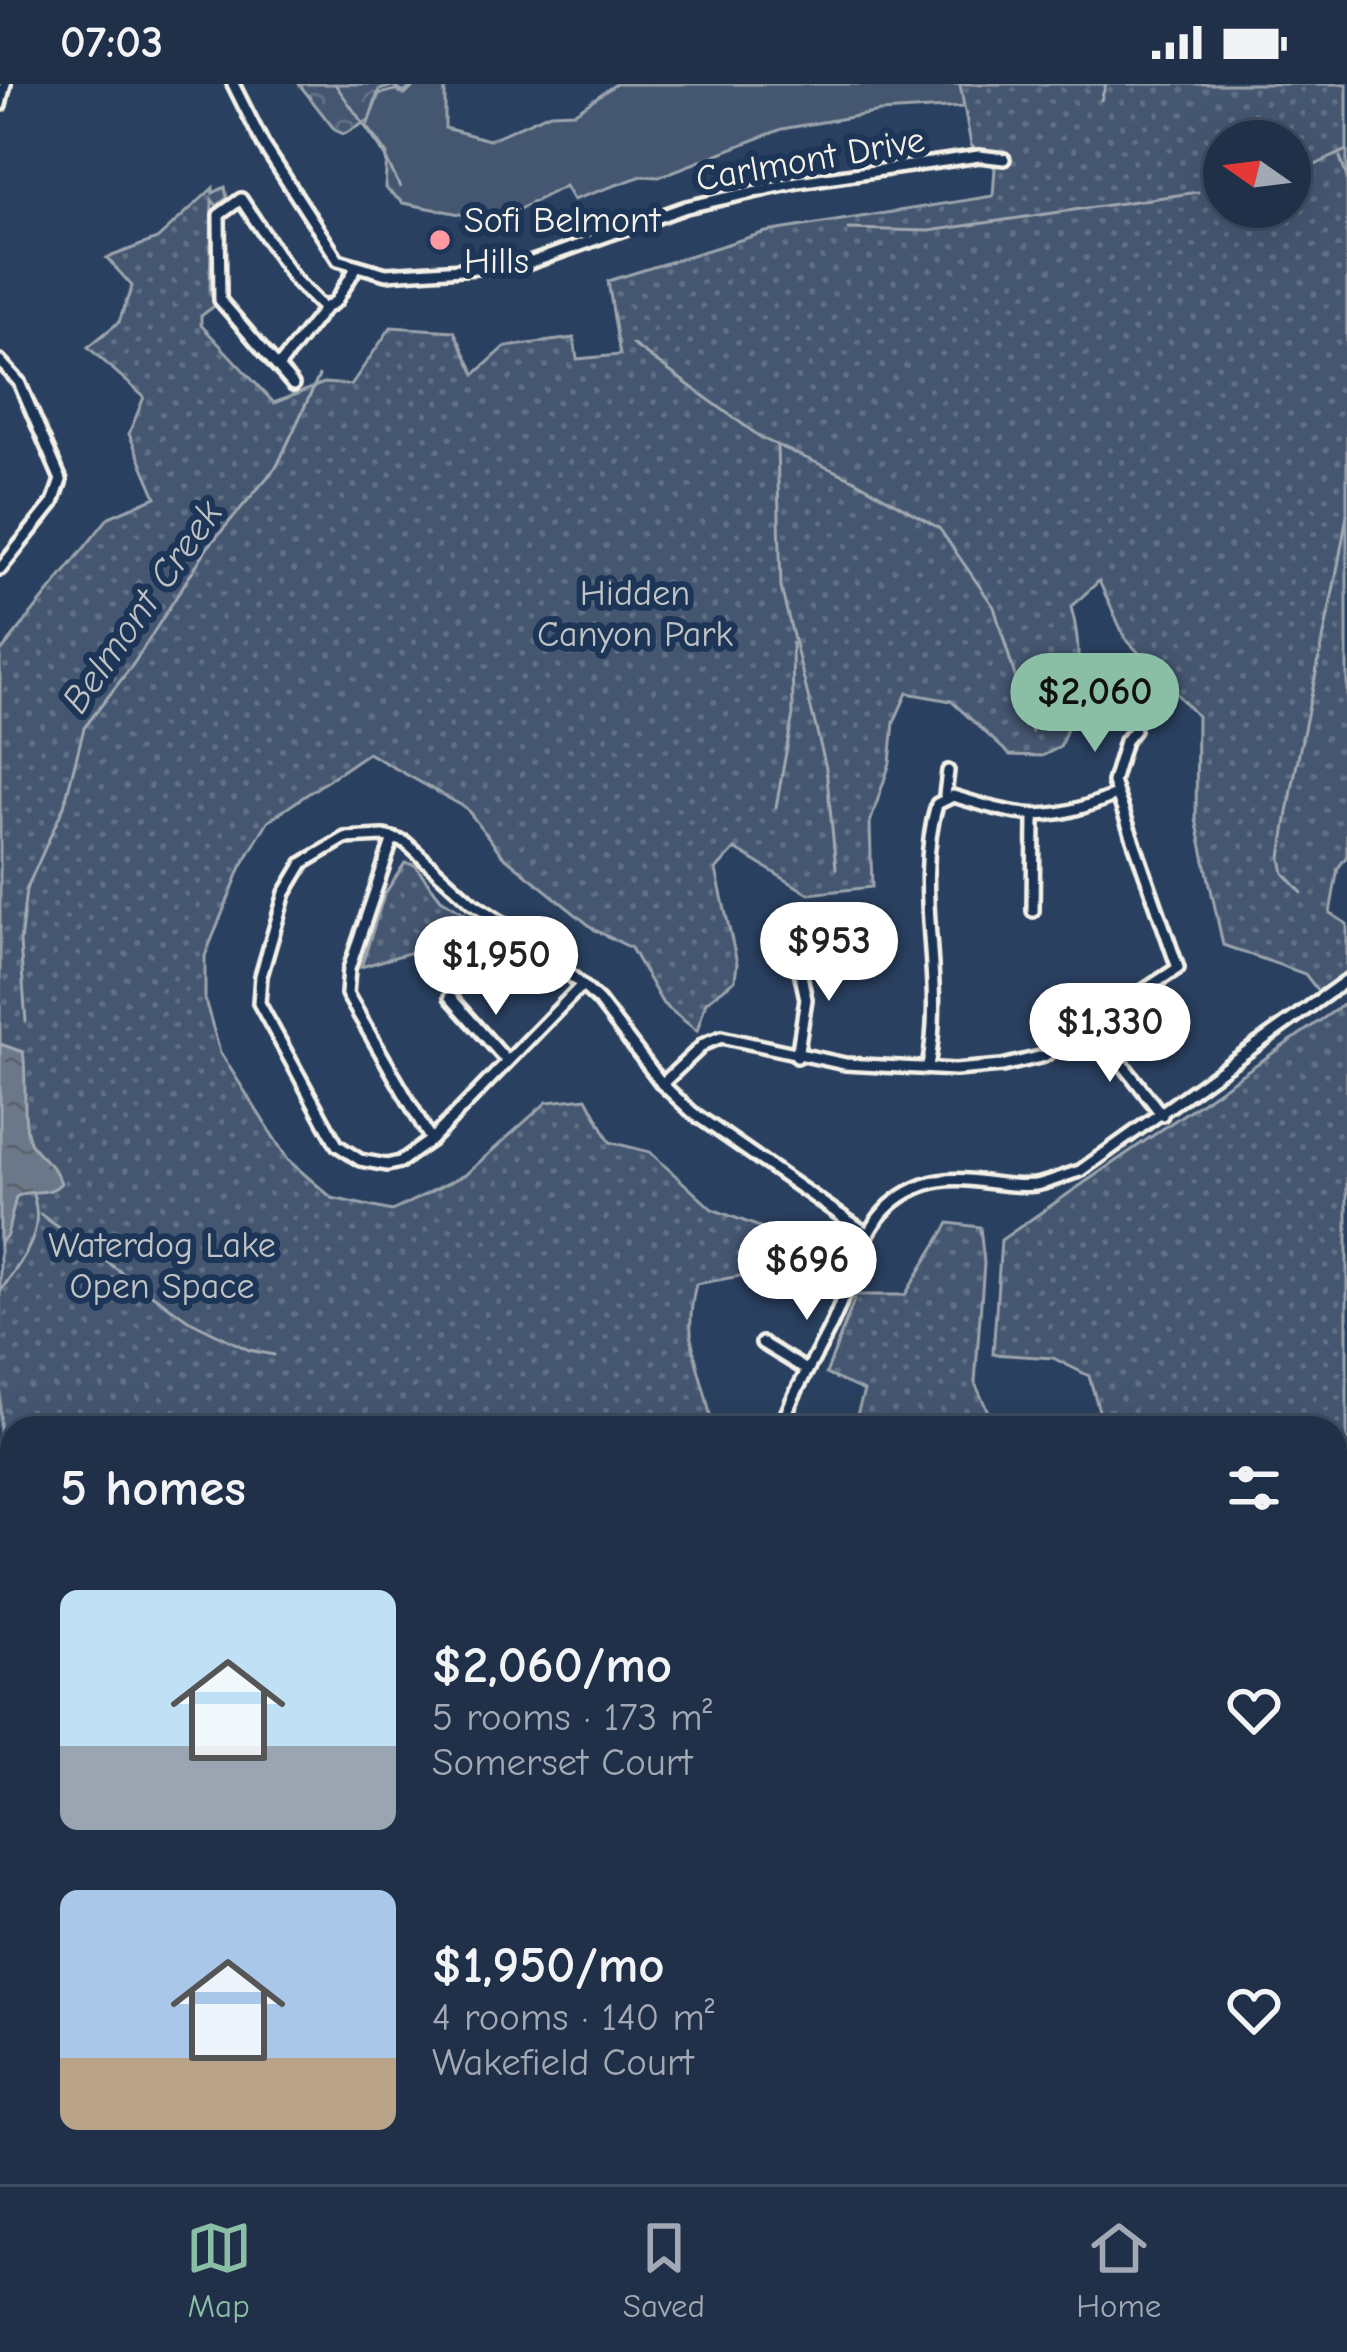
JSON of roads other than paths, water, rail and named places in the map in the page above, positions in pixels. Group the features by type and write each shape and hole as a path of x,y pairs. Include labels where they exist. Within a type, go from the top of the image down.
{"street":[{"path":"0,105 5,84"},
{"path":"232,84 263,144 338,260 356,268 336,301 324,309 278,367"},
{"name":"Carlmont Drive","path":"356,268 386,274 524,265 686,207 798,182 979,155 1004,159"},
{"path":"232,185 295,279 324,309"},
{"path":"242,199 219,215 217,292 293,385"},
{"path":"0,361 27,398 61,480 53,503 0,568"},
{"path":"662,1084 704,1044 722,1037 796,1057 955,1070 1019,1063 1044,1056 1094,1027 1178,968 1116,795 1115,765 1134,730"},
{"path":"928,1066 935,1023 926,937 928,861 934,816 945,795 948,771"},
{"path":"945,795 1034,818 1072,813 1116,795"},
{"path":"1033,911 1034,818"},
{"path":"582,985 430,1139 400,1162 387,1165 343,1150 259,1004 261,976 285,893 303,862 345,838 393,838 416,848 471,902 508,924 582,985 662,1084 730,1142 866,1233"},
{"path":"393,838 349,969 347,994 430,1139"},
{"path":"796,952 806,999 796,1057"},
{"path":"786,1416 805,1369 835,1318 866,1233 892,1203 924,1185 969,1176 1035,1185 1079,1171 1347,980"},
{"path":"450,997 507,1061"},
{"path":"1094,1027 1162,1115"},
{"path":"762,1343 805,1369"}],"water":[{"path":"0,1044 23,1052 28,1137 61,1183 16,1197 7,1235 0,1243"}],"waterway":[{"name":"Belmont Creek","path":"335,84 381,149 400,187"},
{"path":"1101,100 1106,84"},
{"path":"1311,167 1347,150"},
{"path":"1340,157 1347,178"},
{"path":"848,229 929,231 1198,192"},
{"path":"632,344 763,439 853,479 939,528 994,607 1032,732"},
{"name":"Belmont Creek","path":"26,1022 20,943 26,890 64,806 84,728 134,663 208,547 277,466 319,376"},
{"path":"777,445 781,588 826,768 836,868"},
{"path":"1302,893 1284,873 1281,858 1347,514"},
{"path":"776,807 793,714 792,643"},
{"name":"Belmont Creek","path":"0,1292 34,1233 32,1192"},
{"path":"40,1214 188,1320 249,1350 274,1355"}],"place":[{"name":"Sofi Belmont Hills","path":"440,240"}],"park label":[{"name":"Hidden Canyon Park","path":"635,612"},
{"name":"Waterdog Lake Open Space","path":"162,1264"}]}
